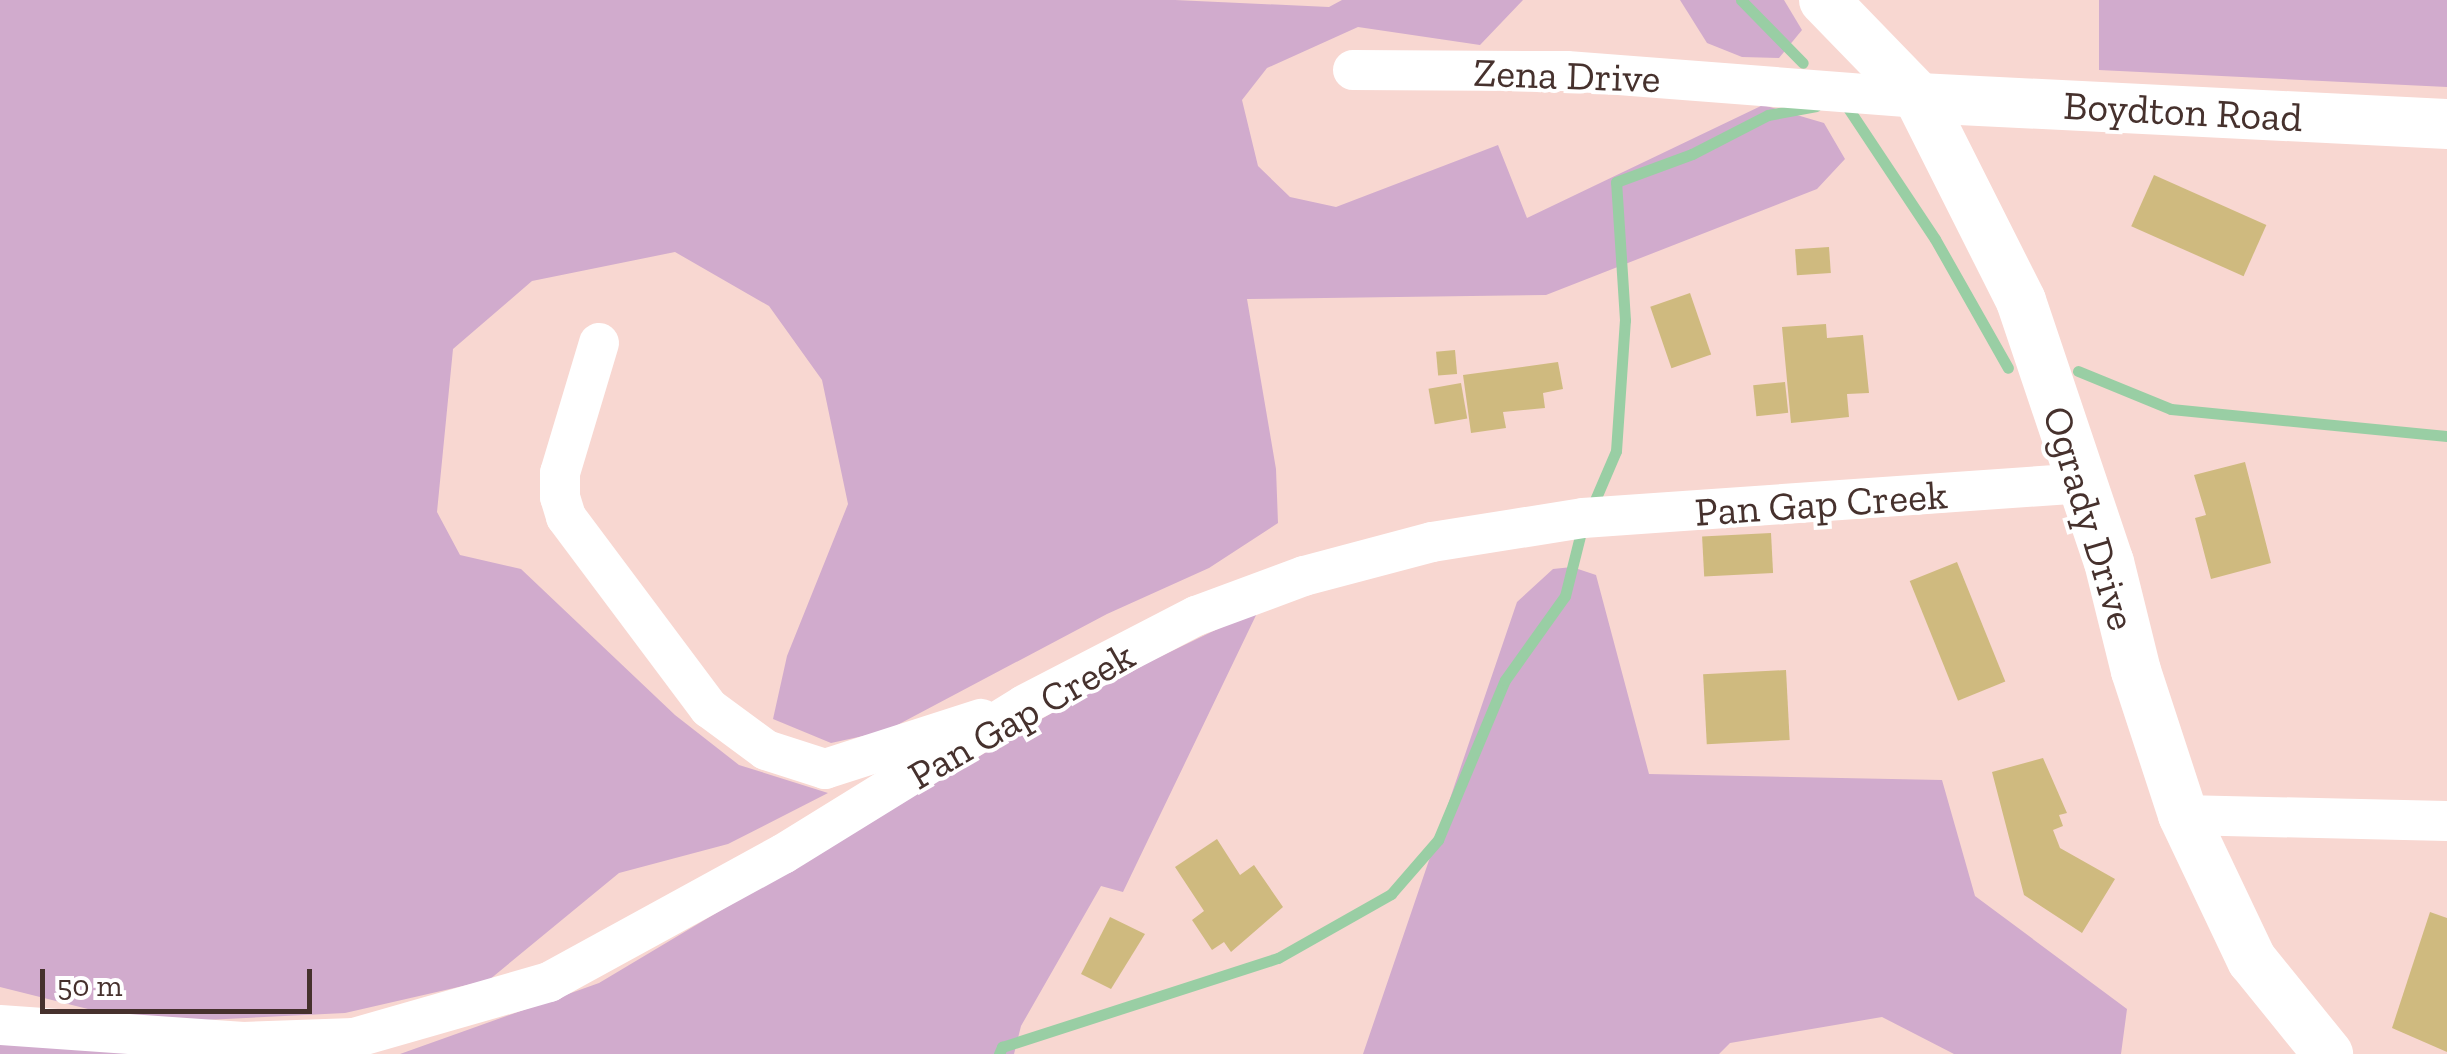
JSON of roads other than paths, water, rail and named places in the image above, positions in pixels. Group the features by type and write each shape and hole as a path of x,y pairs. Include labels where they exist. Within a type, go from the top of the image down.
{"street":[{"name":"Ogrady Drive","path":"1824,0 1919,98 2021,301 2082,483 2183,815 2252,960 2328,1054"},
{"name":"Zena Drive","path":"1353,70 1567,71 1919,98"},
{"name":"Boydton Road","path":"1919,98 2447,124"},
{"path":"599,343 560,472 566,517 709,708 734,732 766,750 825,769 1024,706"},
{"name":"Pan Gap Creek","path":"0,1025 243,1042 354,1038 549,982 784,854 1024,706 1196,616 1304,576 1432,542 1583,518 2082,483"},
{"path":"2183,815 2447,821"}],"waterway":[{"path":"1741,0 1803,63"},
{"path":"1844,102 1935,239 2008,368"},
{"path":"1592,507 1616,451 1625,320 1616,182 1692,154 1768,115 1816,106"},
{"path":"2078,371 2171,409 2447,436"},
{"path":"999,1054 1002,1047 1278,958 1391,894 1438,840 1505,680 1565,596 1582,528"}]}
